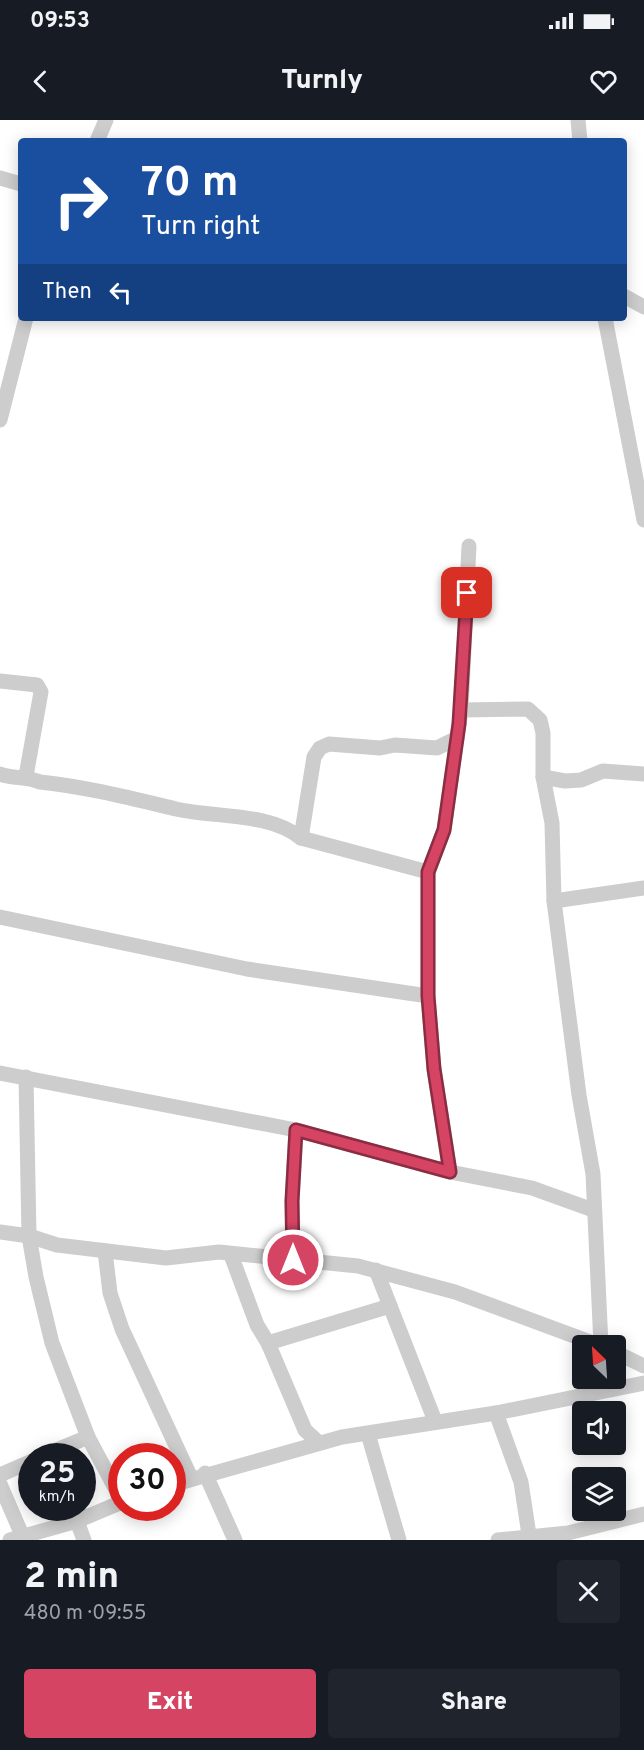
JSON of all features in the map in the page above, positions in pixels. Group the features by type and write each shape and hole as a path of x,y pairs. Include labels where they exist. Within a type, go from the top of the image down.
{"street":[{"path":"98,138 106,120"},
{"path":"578,120 580,138"},
{"path":"0,177 18,183"},
{"path":"627,298 644,307"},
{"path":"0,420 15,351 25,321"},
{"path":"606,321 644,520"},
{"path":"0,348 15,351"},
{"path":"450,1172 434,1069 428,996 428,872 444,830 461,710 469,546"},
{"path":"0,681 30,683 37,685 41,692 26,776"},
{"path":"461,710 528,709 540,720 543,733 543,777 552,823 554,901 578,1087 593,1174 600,1335"},
{"path":"301,838 314,757 320,748 329,744 380,748 395,745 437,748 457,738"},
{"path":"543,777 565,781 581,780 603,771 644,774"},
{"path":"0,774 7,777 26,776 40,782 129,796 178,809 269,823 289,828 301,838 428,872"},
{"path":"554,901 644,888"},
{"path":"0,917 247,969 428,996"},
{"path":"0,1073 296,1130 450,1172 532,1188 593,1210"},
{"path":"26,1077 29,1236 36,1277 52,1343 87,1437 108,1476"},
{"path":"293,1260 292,1201 296,1130"},
{"path":"0,1232 29,1236 57,1245 166,1258 219,1252 376,1270 456,1292 572,1335"},
{"path":"105,1251 110,1293 122,1329 198,1476 236,1540"},
{"path":"231,1255 257,1325 268,1343 305,1430 319,1443"},
{"path":"376,1270 435,1421"},
{"path":"268,1343 390,1306"},
{"path":"626,1357 644,1366"},
{"path":"186,1480 319,1443 435,1421 496,1413 644,1383"},
{"path":"496,1413 521,1482 528,1535"},
{"path":"368,1434 399,1540"},
{"path":"73,1443 87,1437"},
{"path":"0,1475 18,1467"},
{"path":"0,1484 16,1537 76,1521 84,1540"},
{"path":"498,1540 528,1535 568,1537 644,1514"}],"route":[{"path":"293,1260 292,1201 296,1130 450,1172 434,1069 428,996 428,872 444,830 461,710 467,593"}]}
